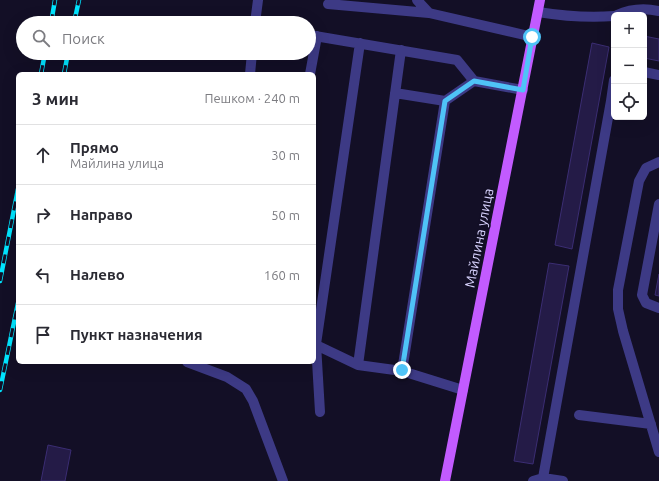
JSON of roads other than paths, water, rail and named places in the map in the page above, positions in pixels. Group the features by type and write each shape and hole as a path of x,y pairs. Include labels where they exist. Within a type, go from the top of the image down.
{"main road":[{"name":"Майлина улица","path":"445,481 452,452 540,0"}],"lane":[{"path":"256,16 258,0"},
{"path":"417,0 429,13"},
{"path":"328,4 429,13 532,37"},
{"path":"623,12 650,10 659,11"},
{"path":"538,12 560,16 611,16"},
{"path":"316,36 457,60 474,81 523,90"},
{"path":"316,337 360,43"},
{"path":"358,365 401,50"},
{"path":"250,72 251,60"},
{"path":"310,72 311,60"},
{"path":"647,73 659,75"},
{"path":"395,92 445,101 474,81"},
{"path":"563,481 538,480 613,84"},
{"path":"402,370 445,101"},
{"path":"659,162 646,168 639,181 618,290 618,309 623,331 659,452"},
{"path":"659,204 642,295 646,303 659,308"},
{"path":"316,344 358,365 402,370 463,390"},
{"path":"316,358 320,412"},
{"path":"192,364 228,377 246,389 253,401 283,481"},
{"path":"579,415 651,424"}],"railway":[{"path":"52,16 55,0"},
{"path":"76,16 79,0"},
{"path":"41,72 44,60"},
{"path":"64,72 67,60"},
{"path":"0,281 16,199"},
{"path":"0,390 16,313"}]}
